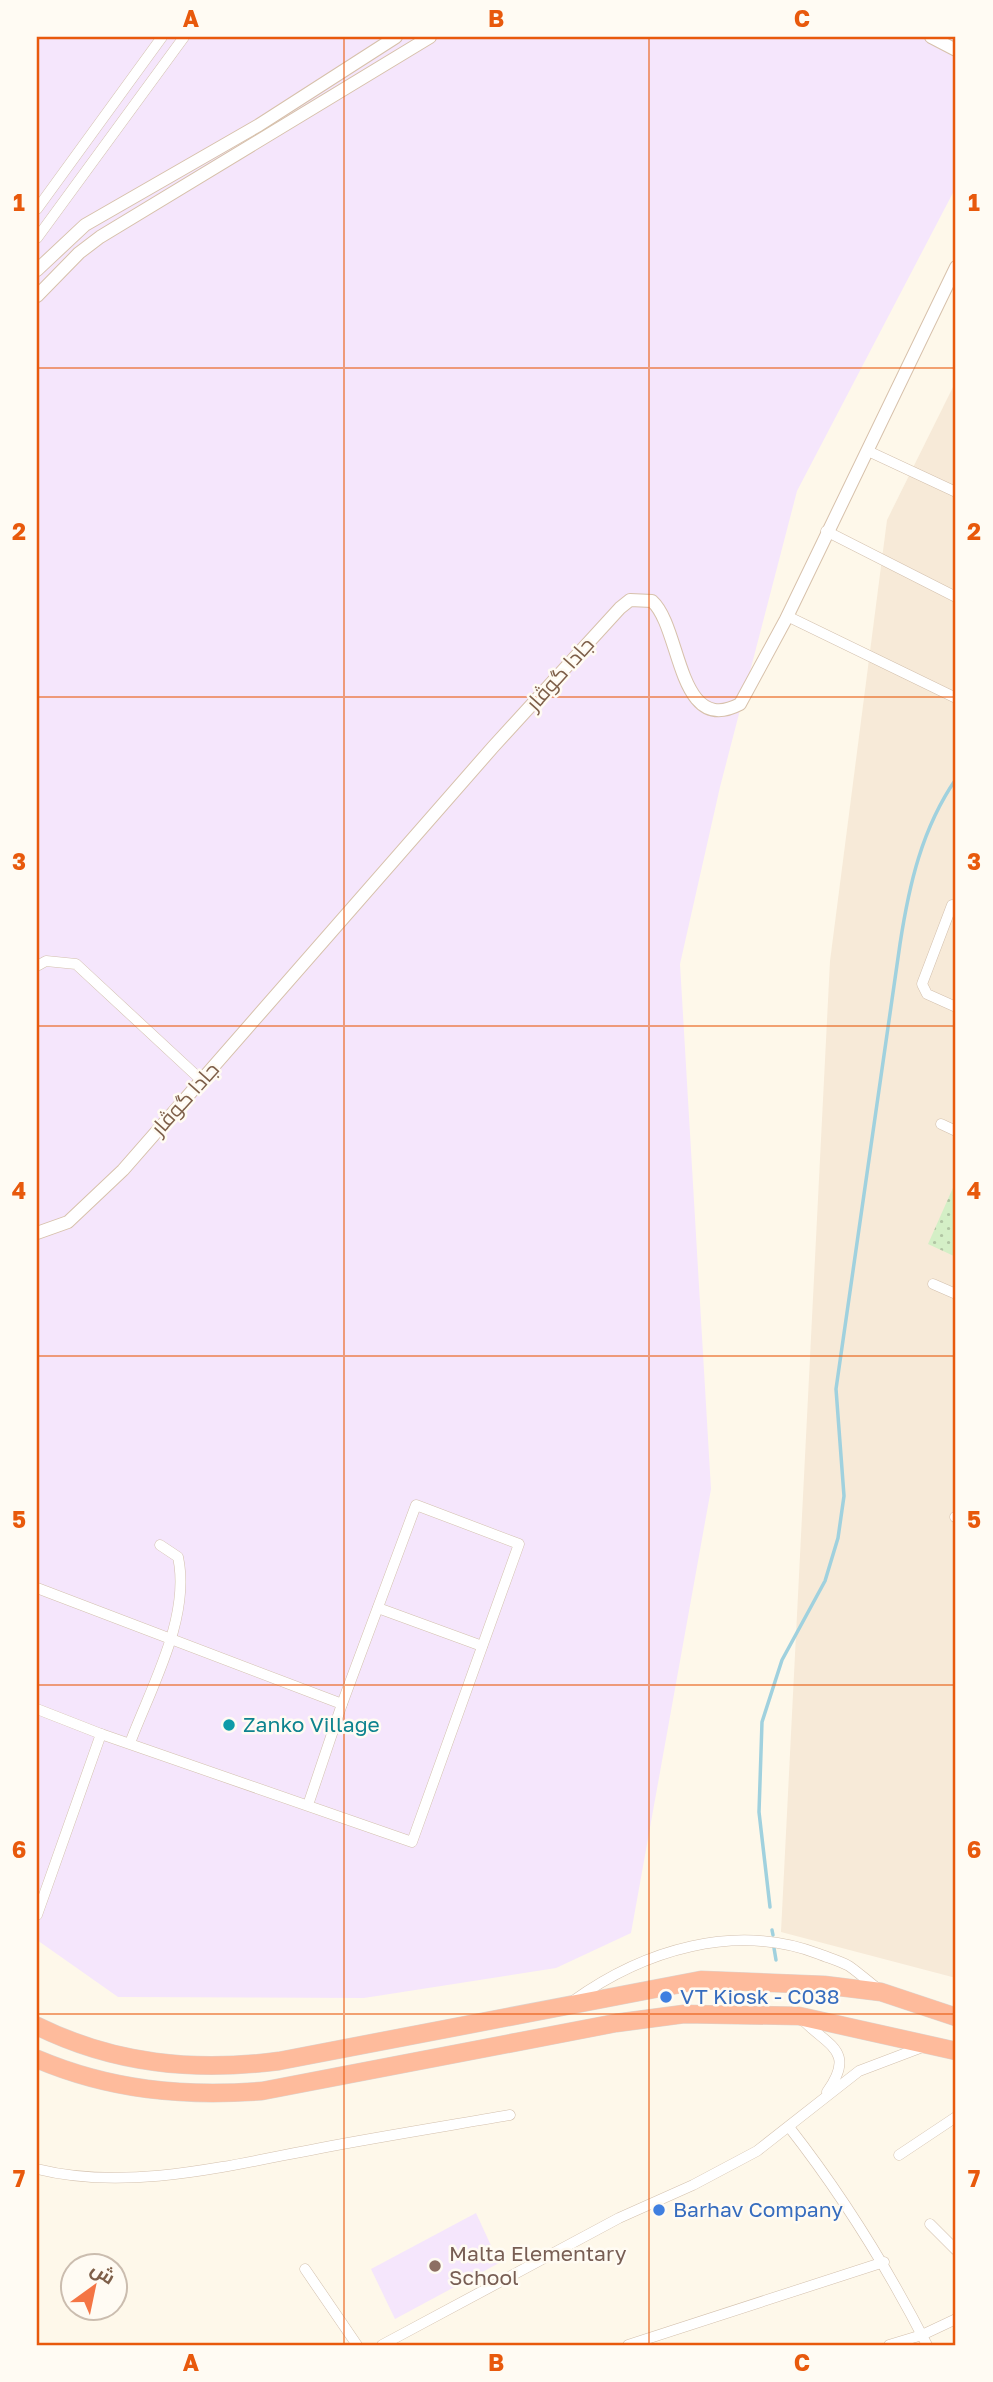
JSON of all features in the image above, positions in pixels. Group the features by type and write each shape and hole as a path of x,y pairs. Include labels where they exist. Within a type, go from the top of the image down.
{"highway":[{"path":"38,2025 107,2054 148,2063 232,2067 279,2061 701,1980 764,1981 881,1992 956,2017"},
{"path":"646,1989 650,2017"},
{"path":"37,2059 120,2086 162,2093 217,2095 262,2091 650,2017 733,2013 799,2016 956,2051"}],"street":[{"path":"37,208 162,37"},
{"path":"37,238 184,37"},
{"path":"37,270 85,225 259,125 396,37"},
{"path":"37,296 79,253 100,237 430,37"},
{"path":"931,37 956,50"},
{"name":"جادا گوڤار","path":"37,1233 68,1222 82,1212 206,1077 493,747 630,600 641,598 652,601 661,609 691,694 706,707 717,710 729,710 740,704 787,617 826,531 868,451 956,267"},
{"path":"868,451 956,492"},
{"path":"826,531 956,597"},
{"path":"787,617 956,698"},
{"path":"955,902 922,984 927,994 956,1007"},
{"path":"37,966 46,961 76,964 200,1079 206,1077"},
{"path":"941,1124 956,1131"},
{"path":"933,1284 956,1294"},
{"path":"37,1709 101,1734 412,1842 519,1544 416,1505 342,1704 308,1805"},
{"path":"130,1743 180,1607 182,1578 178,1557 160,1545"},
{"path":"37,1588 342,1704"},
{"path":"378,1608 482,1646"},
{"path":"37,1915 101,1734"},
{"path":"567,2006 624,1967 692,1944 757,1939 796,1945 848,1965 881,1992"},
{"path":"799,2016 816,2034 835,2046 840,2059 837,2076 822,2097"},
{"path":"382,2345 619,2218 693,2185 757,2151 822,2097 871,2065 932,2044"},
{"path":"37,2169 59,2175 99,2177 206,2169 510,2115"},
{"path":"899,2155 956,2117"},
{"path":"789,2127 838,2190 884,2262 925,2340"},
{"path":"930,2224 956,2250"},
{"path":"628,2345 884,2262"},
{"path":"305,2269 356,2345"},
{"path":"889,2345 925,2340 956,2319"}],"shaded area":[{"path":"37,37 956,37 956,187 797,491 720,787 680,964 711,1489 631,1933 556,1968 364,1998 118,1997 37,1940"},
{"path":"956,381 956,1978 781,1932 830,961 887,520"},
{"name":"Malta Elementary School","path":"476,2213 499,2263 395,2319 371,2269"}],"green space":[{"path":"956,1181 956,1257 928,1244"}],"waterway":[{"path":"770,1907 759,1812 762,1722 782,1660 825,1581 838,1538 844,1496 836,1389 900,944 908,900 926,837 956,779"},
{"path":"772,1930 773,1935"},
{"path":"774,1948 776,1960"}],"place":[{"name":"Zanko Village","path":"229,1725"},
{"name":"VT Kiosk - C038","path":"666,1997"},
{"name":"Barhav Company","path":"659,2210"},
{"name":"Malta Elementary School","path":"435,2266"}]}
